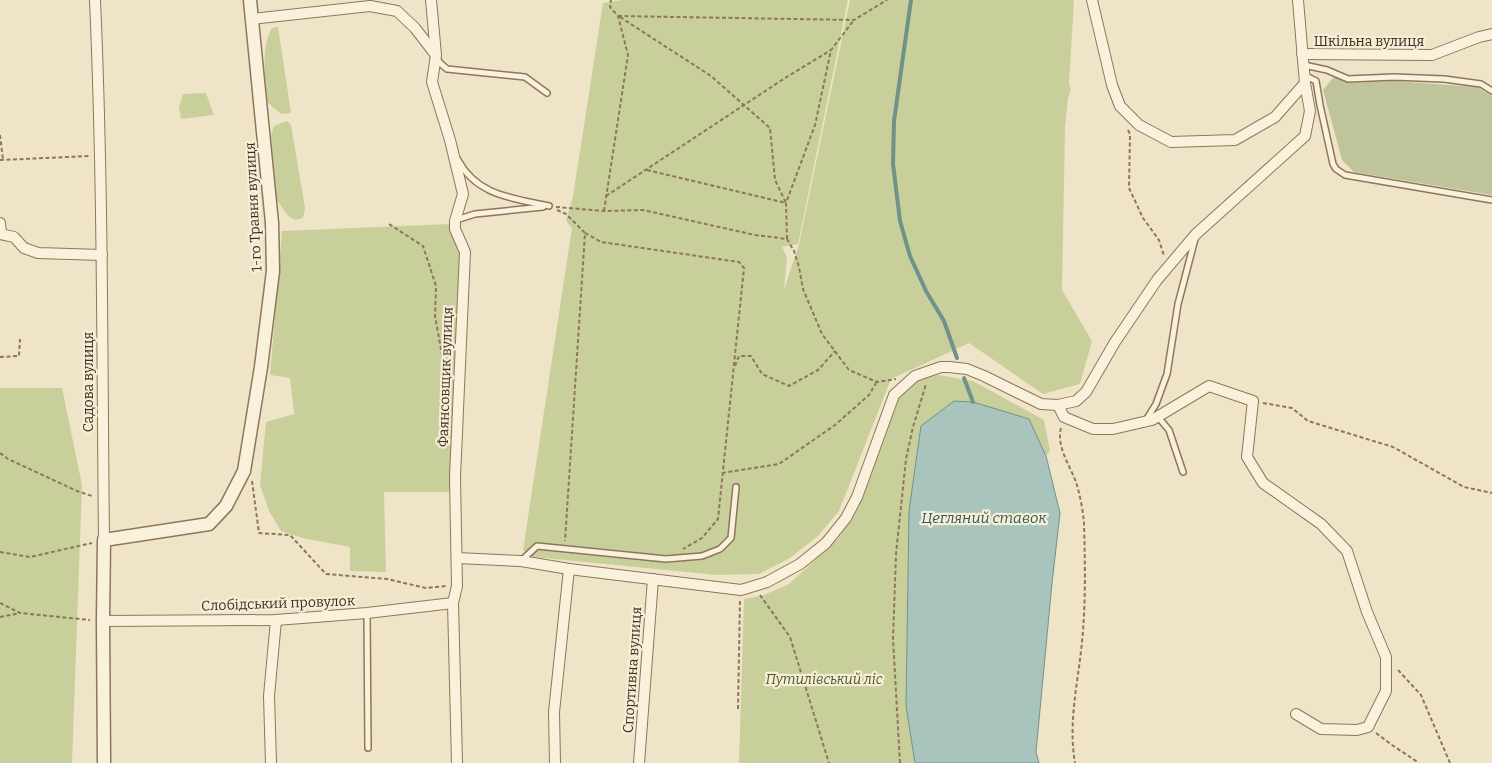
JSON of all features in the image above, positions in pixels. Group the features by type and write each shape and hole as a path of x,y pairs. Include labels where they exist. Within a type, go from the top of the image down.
{"street":[{"name":"Садова вулиця","path":"95,0 102,255 104,763"},
{"name":"1-го Травня вулиця","path":"104,540 209,524 226,506 248,473 274,271 272,223 250,0"},
{"path":"431,0 436,55 432,82 450,140 463,194 455,221"},
{"path":"1092,0 1112,85 1120,106 1139,125 1171,142 1235,140 1275,117 1304,74"},
{"path":"457,558 520,561 569,570 741,590 754,587 768,582 800,564 826,543 846,518 857,496 894,395 915,376 949,366 967,369 984,376 1041,404 1058,405 1076,401 1086,392 1115,342 1157,280 1196,234 1305,136 1310,111 1304,74 1298,0"},
{"path":"252,20 375,3 398,11 416,28 436,55"},
{"name":"Шкільна вулиця","path":"1302,54 1432,54 1492,34"},
{"name":"Фаянсовщик вулиця","path":"455,221 455,229 464,252 455,477 457,558 453,603 457,763"},
{"path":"0,230 14,237 24,248 38,253 102,255"},
{"path":"1058,405 1064,417 1093,429 1113,429 1144,422 1158,416 1209,386 1253,401 1247,457 1263,483 1321,524 1347,551 1367,612 1386,657 1386,691 1368,727 1357,730 1321,729 1296,714"},
{"path":"554,763 554,712 569,570"},
{"name":"Спортивна вулиця","path":"639,763 653,579"},
{"name":"Слобідський провулок","path":"102,621 276,620 367,613 453,603"},
{"path":"271,763 269,696 276,620"}],"lane":[{"path":"436,55 440,63 447,69 525,77 547,93"},
{"path":"1304,74 1326,70 1348,79 1394,77 1444,79 1481,84 1492,91"},
{"path":"1304,74 1316,81 1333,164 1340,172 1345,175 1492,200"},
{"path":"450,140 458,162 470,177 482,187 496,194 549,206"},
{"path":"455,221 475,214 549,206"},
{"path":"1144,422 1156,404 1167,374 1178,304 1196,234"},
{"path":"1158,416 1169,430 1183,472"},
{"path":"520,561 537,546 666,559 702,556 720,549 731,538 736,487"},
{"path":"367,613 368,748"}],"path":[{"path":"611,0 610,7 618,16 711,76 770,128 775,180 786,203"},
{"path":"606,196 784,78 830,50 854,20 885,1"},
{"path":"618,16 854,20"},
{"path":"604,211 628,55 618,16"},
{"path":"830,50 815,125 786,203 787,239 794,251 803,289 822,334 848,370 877,382 896,379"},
{"path":"1126,125 1130,134 1129,188 1143,218 1159,240 1167,268"},
{"path":"0,135 2,160 100,156"},
{"path":"645,170 786,203"},
{"path":"549,206 566,214 585,233 601,242 739,262 744,268 718,519 702,538 666,559"},
{"path":"567,207 604,211 643,210 755,235 787,239"},
{"path":"389,224 423,246 436,286 435,316 442,355 446,429"},
{"path":"564,549 585,233"},
{"path":"0,357 19,356 20,339"},
{"path":"734,368 739,356 751,356 762,374 789,386 818,370 835,351"},
{"path":"900,763 893,638 896,554 906,460 913,427 930,371"},
{"path":"722,473 779,464 835,425 869,395 877,382"},
{"path":"1253,401 1292,408 1308,421 1393,447 1464,487 1492,493"},
{"path":"1064,417 1060,431 1060,443 1076,484 1084,520 1085,585 1082,642 1073,705 1072,746 1075,763"},
{"path":"0,453 8,459 77,491 104,499"},
{"path":"248,473 259,534 290,535 326,574 387,579 426,588 456,586"},
{"path":"0,552 30,558 104,540"},
{"path":"754,587 790,638 829,763"},
{"path":"738,709 741,590"},
{"path":"0,602 20,613"},
{"path":"0,618 20,613 102,621"},
{"path":"1386,657 1421,695 1450,763"},
{"path":"1368,727 1419,763"}],"green space":[{"path":"622,0 848,0 798,244 782,247 787,257 784,290 799,244 850,0 1074,0 1069,84 1071,90 1068,98 1065,127 1062,290 1092,341 1080,384 1043,394 969,343 891,379 839,511 818,536 790,558 759,574 717,575 534,557 523,550 572,228 566,221 573,196 603,3"},
{"path":"278,27 291,113 281,114 267,102 265,64 268,36 272,28"},
{"path":"1334,77 1348,83 1394,81 1477,87 1492,96 1492,195 1354,172 1342,160 1323,90"},
{"path":"206,93 214,115 181,119 179,108 183,94"},
{"path":"287,121 291,125 305,208 303,218 295,220 288,216 277,200 271,136 274,126"},
{"path":"450,224 464,253 452,492 384,492 386,572 350,571 350,547 302,538 281,531 269,511 260,485 266,422 294,414 290,378 270,375 282,231"},
{"name":"Путилівський ліс","path":"939,375 973,381 1044,420 1050,451 1046,456 1029,419 909,511 906,706 915,763 739,763 744,599 764,595 789,584 838,539 854,515 894,398 913,380"},
{"path":"0,388 62,388 82,485 72,763 0,763"}],"water":[{"name":"Цегляний ставок","path":"954,401 973,402 1029,419 1046,456 1060,513 1036,752 1039,763 915,763 906,706 909,511 921,426"}],"waterway":[{"path":"911,0 894,121 893,164 900,221 910,256 926,291 944,321 957,358"},
{"path":"964,378 973,402"}]}
